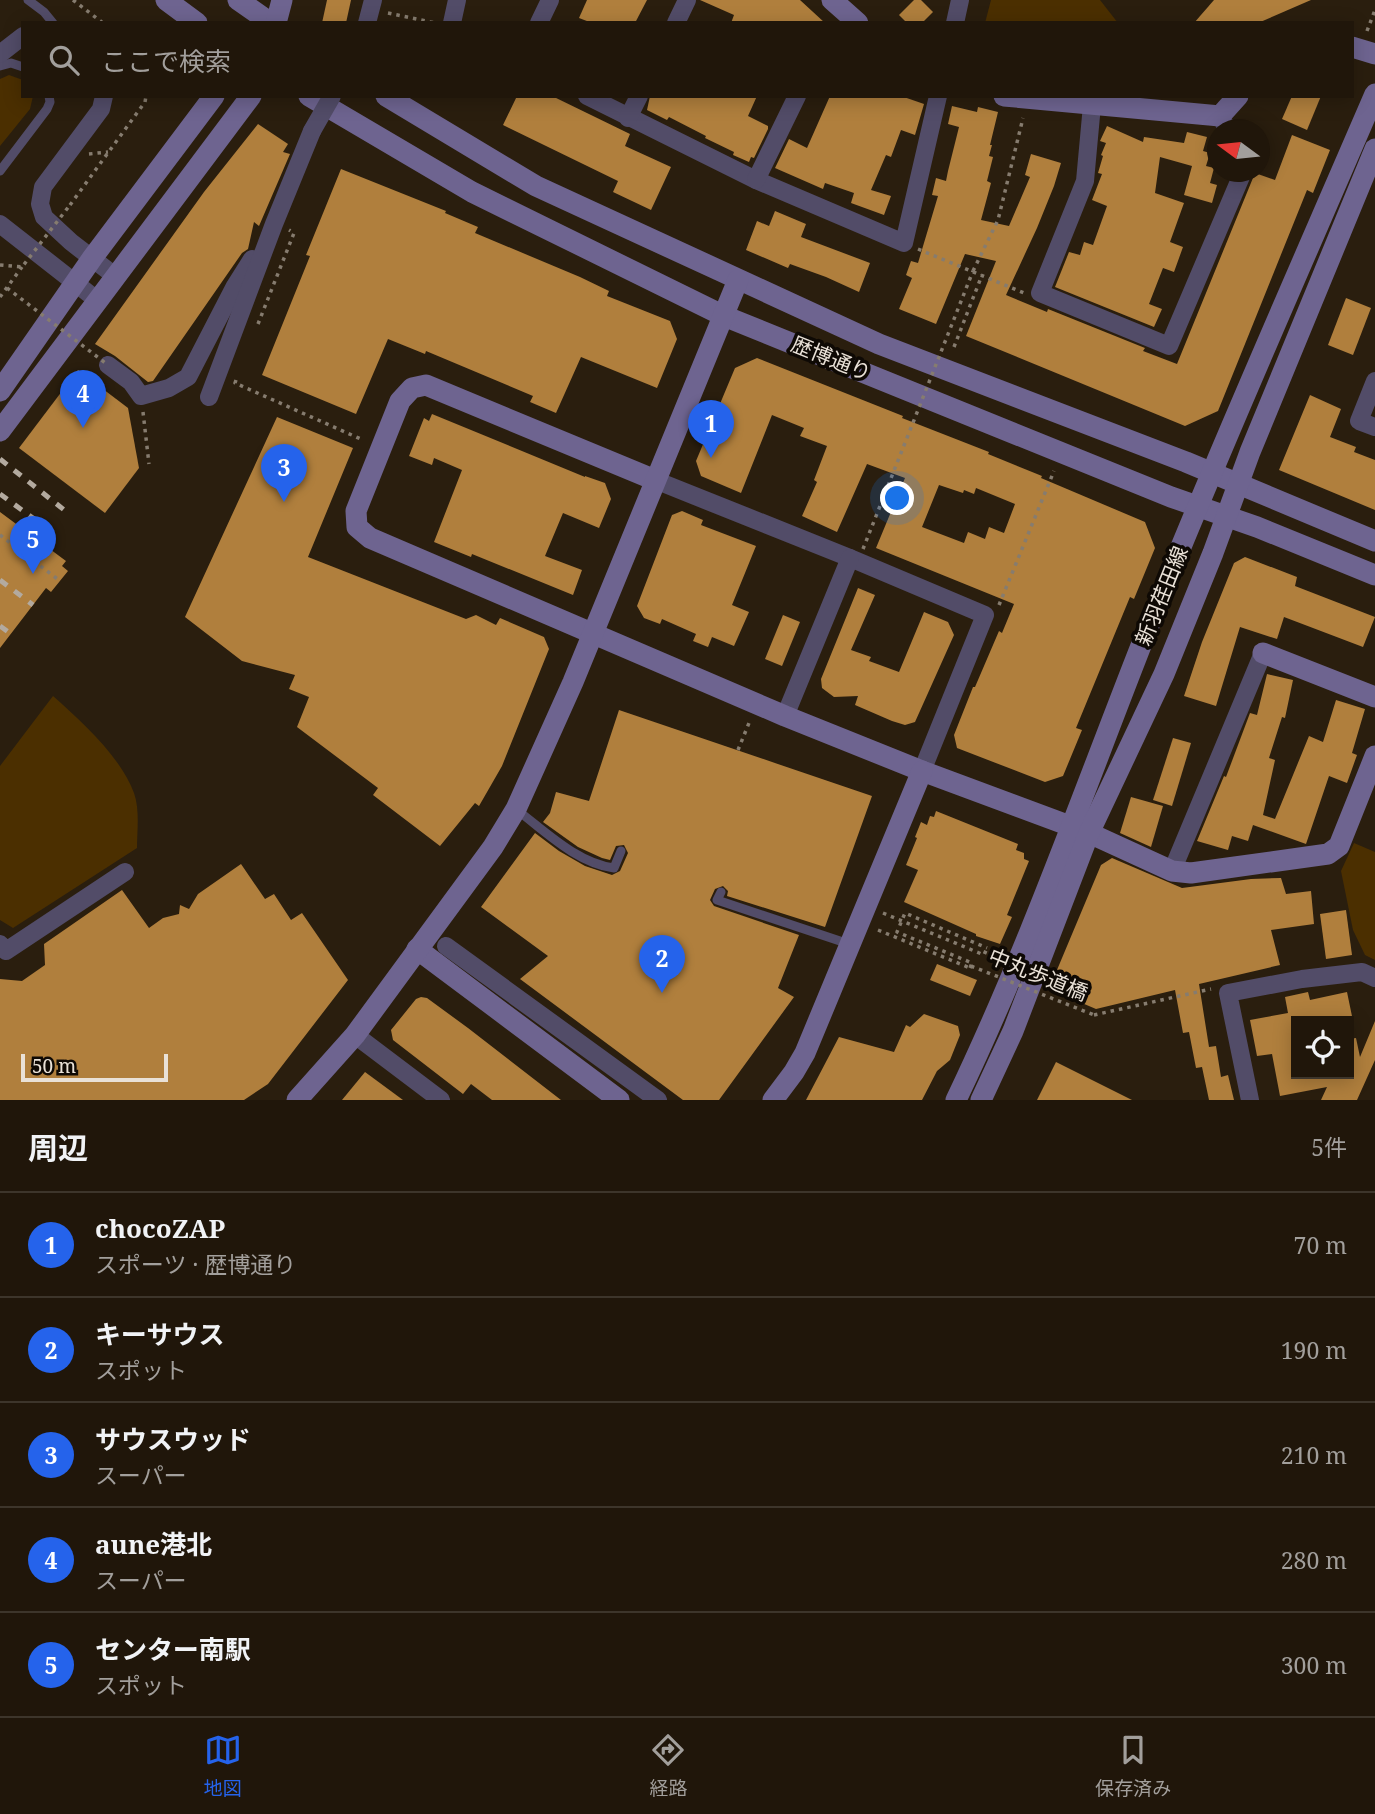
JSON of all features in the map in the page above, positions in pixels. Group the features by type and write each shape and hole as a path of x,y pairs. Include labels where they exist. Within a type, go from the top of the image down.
{"street":[{"path":"166,0 194,21"},
{"path":"238,0 271,21"},
{"path":"275,21 282,0"},
{"path":"452,21 457,0"},
{"path":"539,21 550,0"},
{"path":"677,21 687,0"},
{"path":"832,0 856,21"},
{"path":"955,21 960,0"},
{"path":"368,21 378,6"},
{"path":"0,54 21,38"},
{"path":"1356,38 1375,54"},
{"name":"新羽荏田線","path":"981,1100 1013,1031 1144,637 1375,94"},
{"path":"104,98 101,109 43,187 40,204 44,217 115,276"},
{"path":"0,391 93,257 212,98"},
{"path":"0,431 249,98"},
{"name":"歴博通り","path":"312,98 472,192 723,316 1375,575"},
{"path":"209,397 274,224 312,131 331,98"},
{"name":"歴博通り","path":"389,98 536,186 879,344 1213,473 1375,541"},
{"path":"591,98 756,180 904,243 938,98"},
{"path":"628,118 638,98"},
{"path":"756,180 796,98"},
{"path":"1020,98 1207,121"},
{"path":"1226,119 1237,98"},
{"path":"1092,105 1085,181 1040,293 1170,346 1239,182"},
{"name":"新羽荏田線","path":"956,1100 1058,865 1080,830 1164,674 1238,483 1375,149"},
{"path":"108,365 131,382 141,396 169,388 188,377 235,286 274,224"},
{"path":"0,225 97,300"},
{"path":"297,1100 355,1035 493,847 516,809 573,682 738,280"},
{"path":"1375,381 1359,421 1375,427"},
{"path":"773,1100 805,1052 922,771 985,615 856,554 655,480 426,386 412,388 400,401 356,511 357,527 370,538 785,716 922,771 1080,830 1172,871 1191,873 1328,854 1339,846 1375,756"},
{"path":"785,716 856,554"},
{"path":"1172,871 1263,653 1375,697"},
{"path":"0,944 6,951 125,872"},
{"path":"446,946 658,1100"},
{"path":"417,950 607,1097"},
{"path":"1250,1100 1228,993 1302,979 1362,972 1375,978"},
{"path":"355,1035 441,1100"}],"lane":[{"path":"28,0 51,21"},
{"path":"0,66 11,63 21,67"},
{"path":"0,171 47,109 49,98"},
{"path":"516,809 572,851 592,862 614,867 621,851"},
{"path":"721,892 717,900 849,944"}],"path":[{"path":"73,0 100,21"},
{"path":"378,6 435,21"},
{"path":"1356,38 1367,31 1375,10"},
{"path":"0,297 70,205 146,98"},
{"path":"856,554 973,271 998,219 1028,99"},
{"path":"89,154 108,152"},
{"path":"61,211 69,219"},
{"path":"255,333 294,233 274,224"},
{"path":"904,243 1026,294 1040,293"},
{"path":"0,265 22,267"},
{"path":"954,346 982,275"},
{"path":"7,288 108,365"},
{"path":"240,370 235,383 367,442"},
{"path":"141,396 149,464"},
{"path":"998,608 1054,471"},
{"path":"0,535 60,581"},
{"path":"738,750 749,721"},
{"path":"870,926 970,968 972,963 897,932 901,922 905,913 987,948 985,955 908,923 897,919 887,915 876,910"},
{"name":"中丸歩道橋","path":"971,965 1094,1014 1222,986 1228,993"}],"shaded area":[{"path":"991,0 1100,0 1116,21 986,21"},
{"path":"9,75 21,79 21,98 33,98 30,109 0,146 0,79"},
{"path":"53,696 99,740 128,780 137,806 137,848 13,928 0,920 0,766"},
{"path":"1354,843 1375,852 1375,960 1365,955 1353,930 1341,871"}],"building":[{"path":"327,0 351,0 346,21 322,21"},
{"path":"587,0 647,0 636,21 587,21 579,18"},
{"path":"700,0 800,0 823,21 732,21 734,15"},
{"path":"914,0 921,0 933,12 924,21 905,21 899,15"},
{"path":"1214,0 1311,0 1263,21 1196,21"},
{"path":"516,98 556,98 630,134 625,146 671,167 651,210 613,192 618,181 503,125"},
{"path":"650,98 756,98 748,116 768,126 768,129 754,158 751,157 749,162 669,117 667,120 647,110"},
{"path":"829,98 907,98 924,104 915,135 901,130 891,157 886,155 871,190 891,196 884,215 851,203 854,193 825,183 823,189 775,168 789,139 807,148"},
{"path":"1291,98 1320,98 1307,130 1282,119"},
{"path":"952,106 977,112 978,107 998,112 990,145 989,156 993,157 987,181 991,183 981,220 1009,226 1030,177 1025,175 1031,154 1061,163 1037,228 1006,295 1145,348 1143,351 1177,364 1251,182 1270,182 1270,178 1275,180 1292,135 1330,150 1313,193 1307,190 1218,411 1185,426 966,336 996,261 965,254 936,324 899,309 912,278 906,275 911,261 918,263 938,196 932,195 936,178 946,181 959,127 948,124"},
{"path":"258,124 288,144 283,152 290,154 259,226 254,222 248,249 242,253 153,381 148,382 95,344 204,192"},
{"path":"1107,126 1143,142 1144,137 1184,143 1187,132 1207,137 1203,151 1207,152 1207,182 1217,185 1212,203 1184,195 1192,166 1160,157 1155,193 1184,203 1170,242 1183,247 1174,272 1163,268 1149,304 1162,309 1154,327 1055,287 1069,252 1080,255 1084,242 1093,245 1107,206 1092,200 1102,174 1098,173 1106,143 1100,141"},
{"path":"341,169 446,211 445,213 478,227 475,233 580,277 609,291 607,296 670,321 677,339 657,388 581,357 556,413 530,402 533,396 426,351 425,354 388,339 356,414 262,375 310,256 306,255"},
{"path":"775,211 806,224 801,237 870,263 859,292 826,277 790,264 788,268 746,250 757,221 769,226"},
{"path":"1346,298 1371,308 1353,355 1328,345"},
{"path":"757,358 989,452 988,454 1042,476 1041,478 1145,522 1155,548 1134,599 1130,597 1076,728 1082,730 1063,776 1045,782 957,748 954,735 973,687 1014,604 876,548 905,478 867,464 837,532 802,516 817,482 814,480 827,446 800,436 804,428 772,415 741,493 701,476 696,461 735,368","holes":["939,485 963,493 964,490 974,494 976,488 1015,504 1004,533 989,527 985,539 968,532 964,543 922,527"]},
{"path":"78,370 128,408 139,468 105,513 19,448"},
{"path":"1310,395 1341,409 1330,437 1356,447 1354,452 1375,460 1375,510 1279,470"},
{"path":"432,414 605,483 611,499 599,528 563,513 545,556 582,570 573,595 472,554 471,557 434,542 462,470 434,458 432,465 409,456 424,418 429,421"},
{"path":"277,417 353,448 308,557 466,619 476,615 496,625 500,618 544,637 549,649 502,766 479,806 475,803 440,846 373,795 378,788 297,727 309,697 289,689 295,675 242,661 185,617"},
{"path":"682,511 703,520 701,525 756,546 732,605 749,612 734,646 712,637 708,647 693,641 696,634 662,619 660,624 644,618 637,606 672,515"},
{"path":"0,512 66,561 62,566 68,571 51,592 46,588 0,648"},
{"path":"1245,557 1297,577 1295,586 1375,617 1363,647 1284,617 1277,639 1240,627 1216,706 1184,696 1202,642 1234,563"},
{"path":"858,588 875,595 851,650 871,657 869,661 899,672 924,612 948,622 954,635 915,722 905,725 892,721 855,705 858,696 834,697 822,688 821,679"},
{"path":"783,615 800,622 782,666 765,659"},
{"path":"1267,674 1293,680 1285,718 1282,717 1269,758 1275,760 1263,815 1275,819 1309,736 1323,742 1336,700 1365,709 1352,753 1357,755 1347,783 1329,776 1306,844 1253,825 1248,841 1232,836 1228,850 1197,841 1224,776 1226,777 1250,713 1257,715"},
{"path":"619,710 872,796 825,927 727,896 728,891 723,886 715,889 710,900 714,906 799,935 778,988 794,997 719,1100 683,1100 520,979 548,956 481,907 535,833 585,866 612,875 620,871 628,853 624,845 616,846 610,860 602,858 578,847 543,822 550,813 556,792 589,801"},
{"path":"1173,738 1191,743 1172,806 1153,800"},
{"path":"1131,797 1163,806 1151,847 1120,833"},
{"path":"936,811 1018,844 1016,850 1024,853 1024,859 1029,861 1007,915 1012,917 1000,944 976,936 904,902 918,870 906,865 917,838 915,837 921,822 927,825 930,816 934,817"},
{"path":"1112,858 1182,888 1281,878 1286,894 1311,891 1314,924 1271,930 1280,965 1199,984 1209,1047 1216,1046 1221,1077 1228,1075 1234,1100 1209,1100 1202,1067 1196,1068 1189,1032 1183,1033 1175,990 1096,1009 1049,989 1101,865"},
{"path":"241,864 265,899 274,894 291,920 302,913 348,980 268,1084 244,1100 0,1100 0,979 22,981 45,965 44,944 122,890 149,928 163,918 179,914 180,905 189,909 198,894"},
{"path":"1346,910 1352,955 1326,959 1320,914"},
{"path":"937,964 977,980 970,996 930,980"},
{"path":"1308,992 1310,1000 1347,992 1352,1016 1291,1016 1291,1079 1354,1079 1354,1038 1360,1057 1375,1021 1375,1060 1357,1100 1321,1100 1327,1087 1280,1096 1272,1054 1257,1056 1250,1020 1288,1013 1285,997"},
{"path":"427,998 468,1028 561,1100 492,1100 471,1084 463,1094 393,1040 391,1030 416,999"},
{"path":"924,1014 958,1026 960,1035 950,1060 937,1071 922,1100 806,1100 839,1037 894,1052 906,1025 910,1027"},
{"path":"1056,1062 1132,1100 1037,1100"},
{"path":"365,1072 403,1100 342,1100"}],"railway":[{"path":"0,459 68,513"},
{"path":"0,494 52,532"},
{"path":"0,580 33,605"},
{"path":"0,626 11,634"}],"place":[{"name":"aune港北","path":"83,428"},
{"name":"chocoZAP","path":"711,458"},
{"name":"サウスウッド","path":"284,502"},
{"name":"センター南駅","path":"33,574"},
{"name":"キーサウス","path":"662,993"}]}
